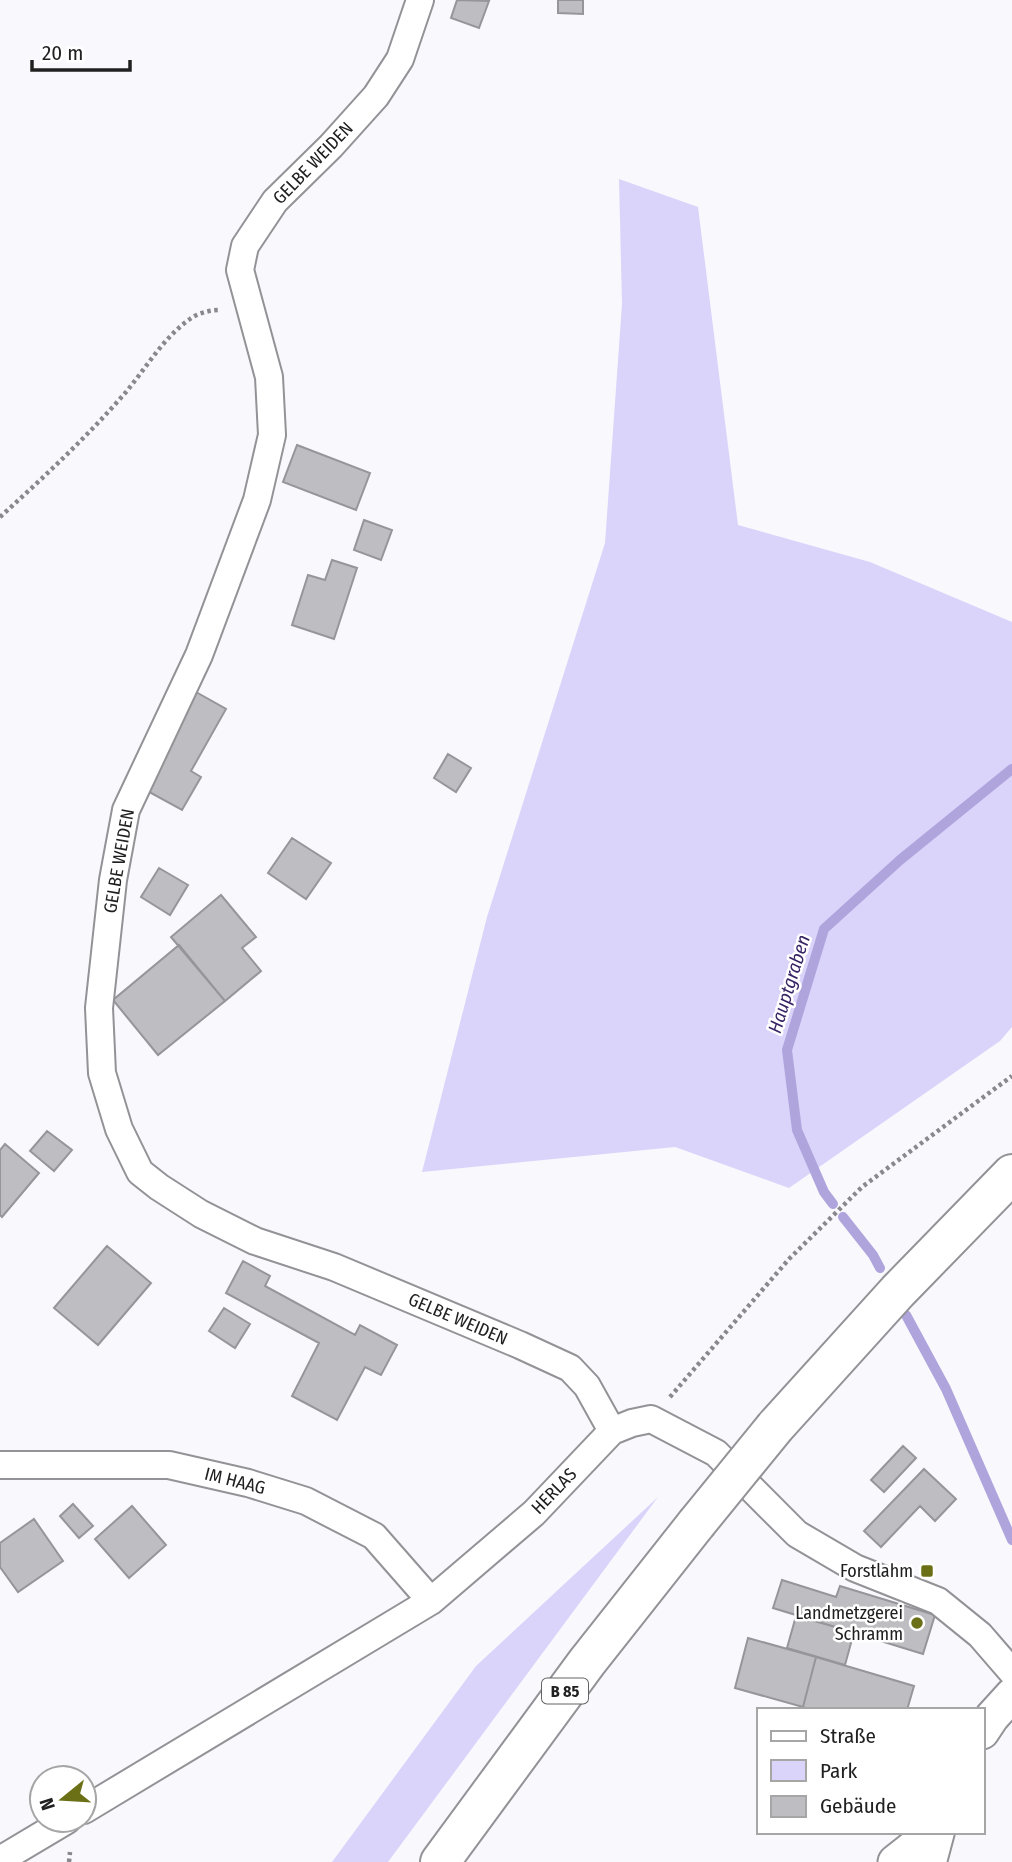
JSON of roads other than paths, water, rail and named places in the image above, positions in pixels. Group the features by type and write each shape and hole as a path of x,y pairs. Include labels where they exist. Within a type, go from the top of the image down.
{"main road":[{"name":"B 85","path":"440,1862 587,1662 775,1427 898,1291 1012,1174"}],"street":[{"name":"GELBE WEIDEN","path":"420,0 400,59 376,96 331,146 275,201 244,246 240,270 269,377 272,435 257,500 199,655 126,810 113,880 99,1008 102,1073 119,1129 141,1172 159,1187 201,1214 255,1241 334,1267 570,1368 587,1386 612,1431"},
{"name":"HERLAS","path":"98,1802 431,1601 534,1513 612,1431 651,1419 716,1453 797,1534 855,1568 938,1601 980,1635 1012,1672"},
{"name":"IM HAAG","path":"0,1465 169,1465 248,1483 306,1501 374,1536 431,1601"},
{"path":"984,1729 1012,1695"},
{"path":"0,1860 44,1834"},
{"path":"895,1862 930,1834"},
{"path":"933,1862 940,1834"}],"waterway":[{"name":"Hauptgraben","path":"833,1204 824,1192 797,1130 787,1050 824,929 900,860 1012,769"},
{"name":"Hauptgraben","path":"843,1217 880,1268"},
{"name":"Hauptgraben","path":"906,1315 946,1389 1012,1540"}],"place":[{"name":"Forstlahm","path":"927,1571"},
{"name":"Landmetzgerei Schramm","path":"917,1623"}]}
